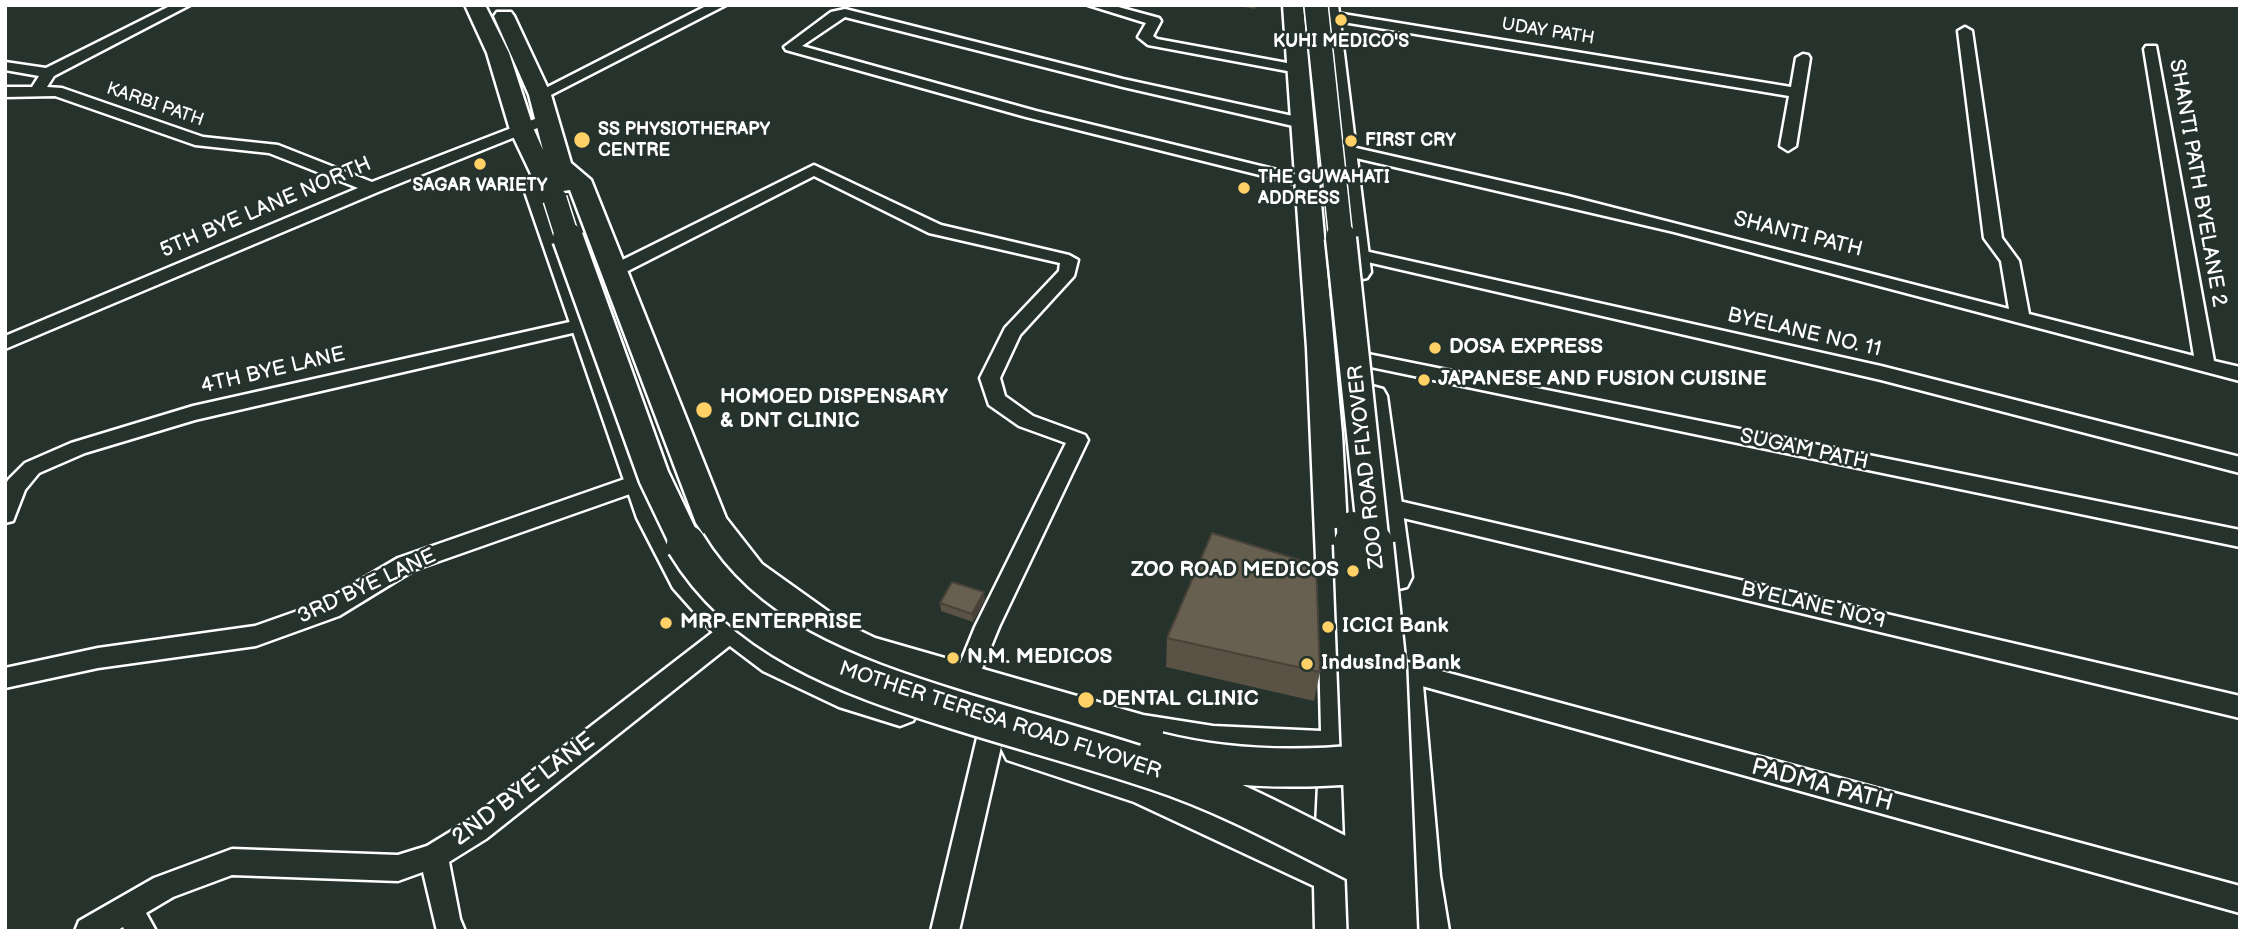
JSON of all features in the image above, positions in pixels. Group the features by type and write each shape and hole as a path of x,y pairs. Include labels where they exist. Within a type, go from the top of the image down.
{"main road":[{"path":"475,5 498,54 522,130 556,184"},
{"path":"499,5 540,95 556,184"},
{"path":"1310,8 1298,69 1330,487 1339,696 1350,757 1348,870 1336,931"},
{"path":"1310,8 1343,150 1404,671 1419,876 1428,931"},
{"name":"ZOO ROAD FLYOVER","path":"1310,8 1361,668 1350,757"},
{"name":"ZOO ROAD FLYOVER","path":"1310,8 1387,669 1398,931"},
{"path":"1410,752 1350,757 1213,743 1143,732 866,650 833,634 750,574 712,523 579,180 556,184 537,192 653,518 685,578 726,624 776,660 839,691 1143,788 1348,870 1419,876"},
{"name":"MOTHER TERESA ROAD FLYOVER","path":"556,184 670,473 698,532 718,562 754,601 788,626 823,648 868,666 984,704 1197,763 1285,770 1350,757"},
{"name":"MOTHER TERESA ROAD FLYOVER","path":"556,184 596,324 654,478 679,533 701,568 744,613 786,644 830,667 961,712 1101,752 1189,782 1348,870"},
{"path":"1348,870 1368,931"}],"street":[{"path":"37,91 48,74 98,46 183,5"},
{"path":"540,95 719,5"},
{"path":"1095,5 1154,21 1145,37 1153,42 1298,69"},
{"name":"UDAY PATH","path":"1310,8 1797,93"},
{"path":"1302,123 1123,83 845,13 836,15 791,47 1031,114 1307,182"},
{"path":"1965,31 1993,238 2010,261 2020,318"},
{"name":"SHANTI PATH BYELANE 2","path":"2151,49 2205,366"},
{"path":"1788,146 1803,58"},
{"path":"5,66 48,74"},
{"name":"KARBI PATH","path":"7,93 57,91 201,142 272,148 372,188"},
{"name":"5TH BYE LANE NORTH","path":"5,343 372,188 545,120"},
{"name":"SHANTI PATH","path":"1343,150 1474,177 1820,263 2240,374"},
{"path":"614,271 814,170 935,229 1069,260 1068,272 1012,332 989,378 996,400 1026,421 1078,440 987,626 965,681"},
{"name":"BYELANE NO. 11","path":"1356,254 1881,373 2240,465"},
{"name":"4TH BYE LANE","path":"5,515 16,486 32,468 78,448 193,413 583,326"},
{"name":"SUGAM PATH","path":"1368,360 2240,539"},
{"name":"3RD BYE LANE","path":"5,678 98,658 256,636 331,609 406,564 639,482"},
{"name":"BYELANE NO.9","path":"1386,506 2240,707"},
{"name":"2ND BYE LANE","path":"89,931 135,920 164,887 232,862 398,868 434,856 477,830 734,629"},
{"name":"PADMA PATH","path":"1404,671 2240,900"},
{"path":"945,931 990,738"},
{"path":"434,856 446,919 451,931"}],"building":[{"path":"1212,533 1316,565 1320,672 1167,638"},
{"path":"952,582 984,592 972,614 940,603"}],"place":[{"name":"KUHI MEDICO'S","path":"1341,20"},
{"name":"SS PHYSIOTHERAPY CENTRE","path":"582,140"},
{"name":"FIRST CRY","path":"1351,141"},
{"name":"SAGAR VARIETY","path":"480,164"},
{"name":"THE GUWAHATI ADDRESS","path":"1244,188"},
{"name":"DOSA EXPRESS","path":"1435,348"},
{"name":"JAPANESE AND FUSION CUISINE","path":"1424,380"},
{"name":"HOMOED DISPENSARY & DNT CLINIC","path":"704,410"},
{"name":"ZOO ROAD MEDICOS","path":"1353,571"},
{"name":"MRP ENTERPRISE","path":"666,623"},
{"name":"ICICI Bank","path":"1328,627"},
{"name":"N.M. MEDICOS","path":"953,658"},
{"name":"IndusInd Bank","path":"1307,664"},
{"name":"DENTAL CLINIC","path":"1086,700"}]}
